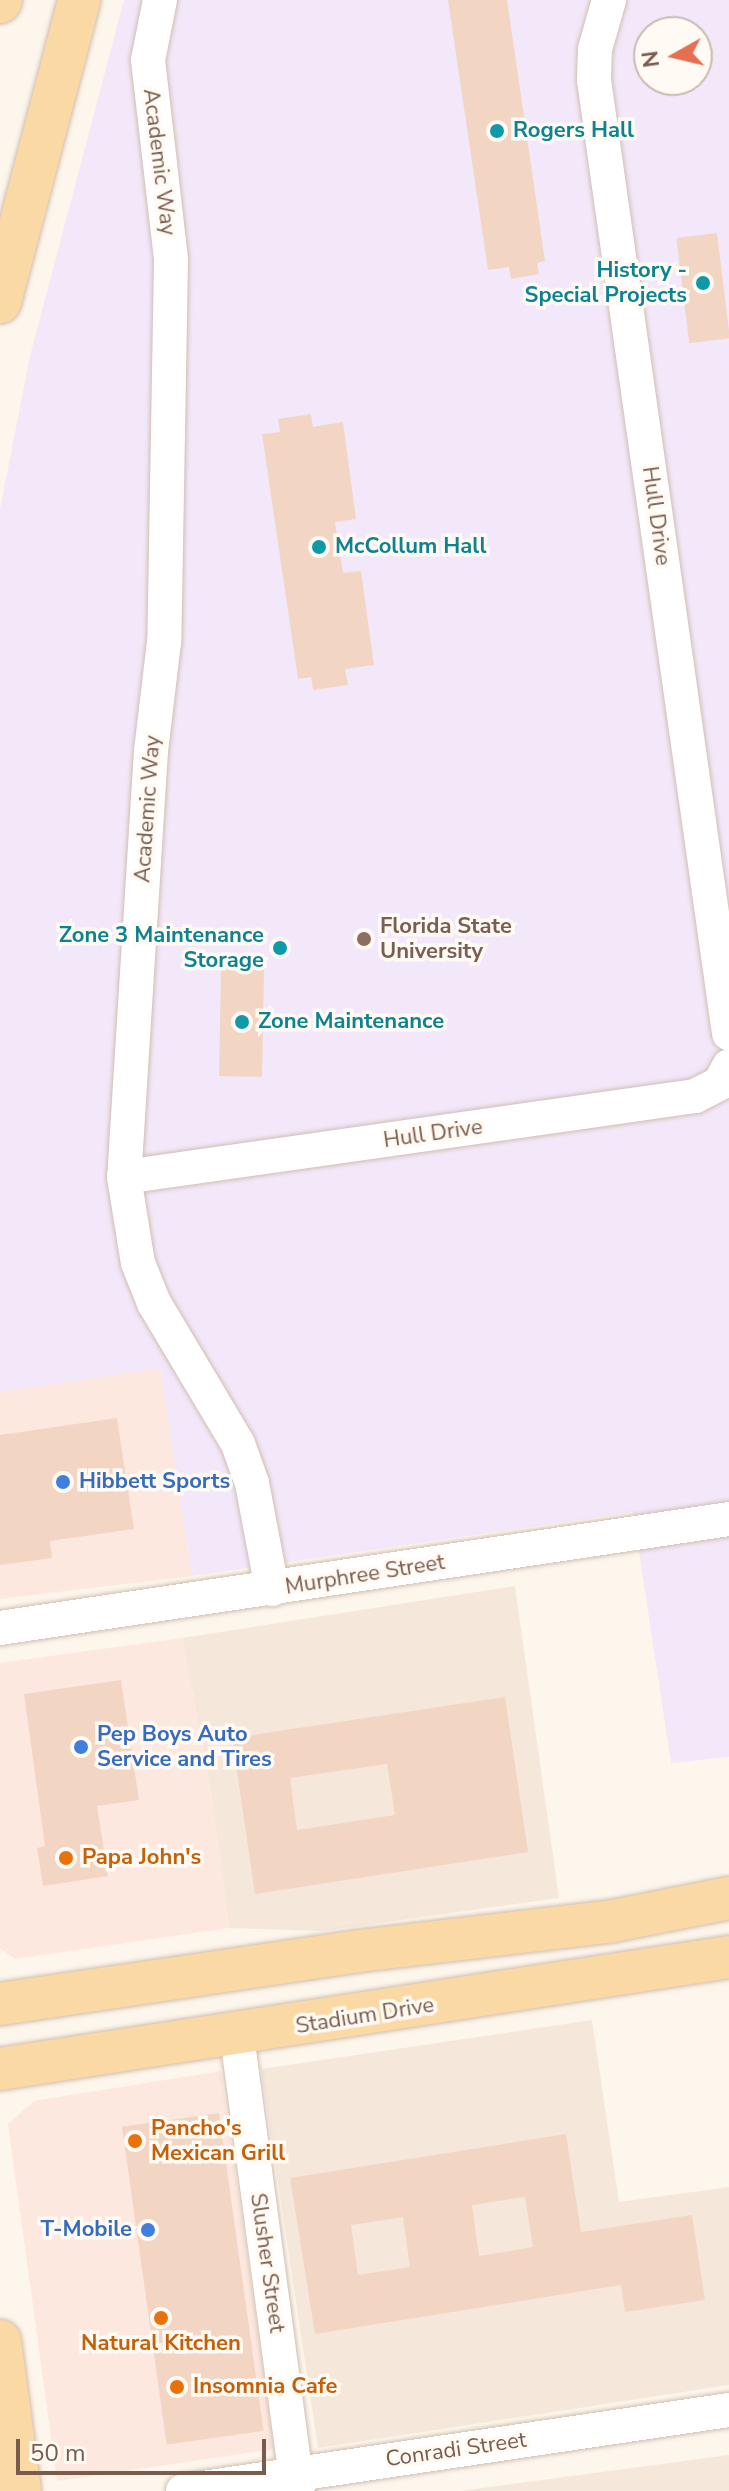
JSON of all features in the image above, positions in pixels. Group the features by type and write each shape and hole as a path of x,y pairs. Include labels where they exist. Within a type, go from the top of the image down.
{"main road":[{"path":"0,302 79,0"},
{"path":"0,2004 384,1948 613,1921 729,1898"},
{"name":"Stadium Drive","path":"0,2069 237,2036 729,1957"},
{"path":"0,2341 20,2491"}],"street":[{"name":"Academic Way","path":"160,0 150,35 148,73 171,260 164,642 151,751 124,1177 127,1219 154,1303 238,1444 259,1511 272,1589"},
{"name":"Hull Drive","path":"609,0 595,49 594,80 729,1033"},
{"name":"Hull Drive","path":"124,1177 695,1096 720,1083 729,1066"},
{"name":"Murphree Street","path":"0,1628 729,1519"},
{"name":"Slusher Street","path":"237,2036 297,2482"},
{"name":"Conradi Street","path":"183,2491 297,2482 729,2410"}],"shaded area":[{"name":"Florida State University","path":"124,0 729,0 729,1757 671,1763 633,1512 192,1576 160,1368 0,1392 0,509 30,356"},
{"path":"160,1368 192,1576 0,1599 0,1392"},
{"path":"515,1586 559,1898 322,1931 229,1928 211,1793 182,1638"},
{"path":"182,1638 211,1793 229,1928 15,1959 0,1948 0,1663"},
{"path":"592,2020 619,2202 729,2187 729,2385 318,2448 261,2069"},
{"path":"221,2071 274,2449 57,2481 8,2124 34,2101"},
{"path":"729,2455 729,2491 460,2491"}],"building":[{"name":"Rogers Hall","path":"448,0 507,0 545,261 537,263 539,274 511,279 509,267 488,270"},
{"name":"History - Special Projects","path":"717,233 729,338 689,343 676,238"},
{"name":"McCollum Hall","path":"311,414 313,427 343,422 356,519 335,522 343,573 361,571 374,665 345,669 348,685 313,690 311,677 298,679 262,434 280,432 278,419"},
{"name":"Zone Maintenance","path":"221,967 264,968 262,1077 219,1076"},
{"name":"Hibbett Sports","path":"117,1418 134,1529 50,1541 52,1558 0,1565 0,1435"},
{"name":"Pep Boys Auto Service and Tires","path":"121,1680 139,1800 97,1806 108,1876 43,1886 37,1848 45,1846 24,1694"},
{"path":"505,1697 528,1852 255,1894 232,1738","holes":["387,1764 395,1815 297,1830 290,1778"]},
{"path":"219,2113 264,2431 167,2445 122,2127"},
{"path":"566,2134 581,2232 692,2215 705,2300 625,2312 621,2285 315,2334 290,2178","holes":["525,2197 533,2247 479,2256 472,2205","403,2217 410,2267 358,2275 351,2225"]}],"place":[{"name":"Rogers Hall","path":"497,131"},
{"name":"History - Special Projects","path":"703,283"},
{"name":"McCollum Hall","path":"319,547"},
{"name":"Florida State University","path":"364,939"},
{"name":"Zone 3 Maintenance Storage","path":"280,948"},
{"name":"Zone Maintenance","path":"242,1022"},
{"name":"Hibbett Sports","path":"63,1482"},
{"name":"Pep Boys Auto Service and Tires","path":"81,1747"},
{"name":"Papa John's","path":"66,1858"},
{"name":"Pancho's Mexican Grill","path":"135,2141"},
{"name":"T-Mobile","path":"148,2230"},
{"name":"Natural Kitchen","path":"161,2318"},
{"name":"Insomnia Cafe","path":"177,2387"}]}
